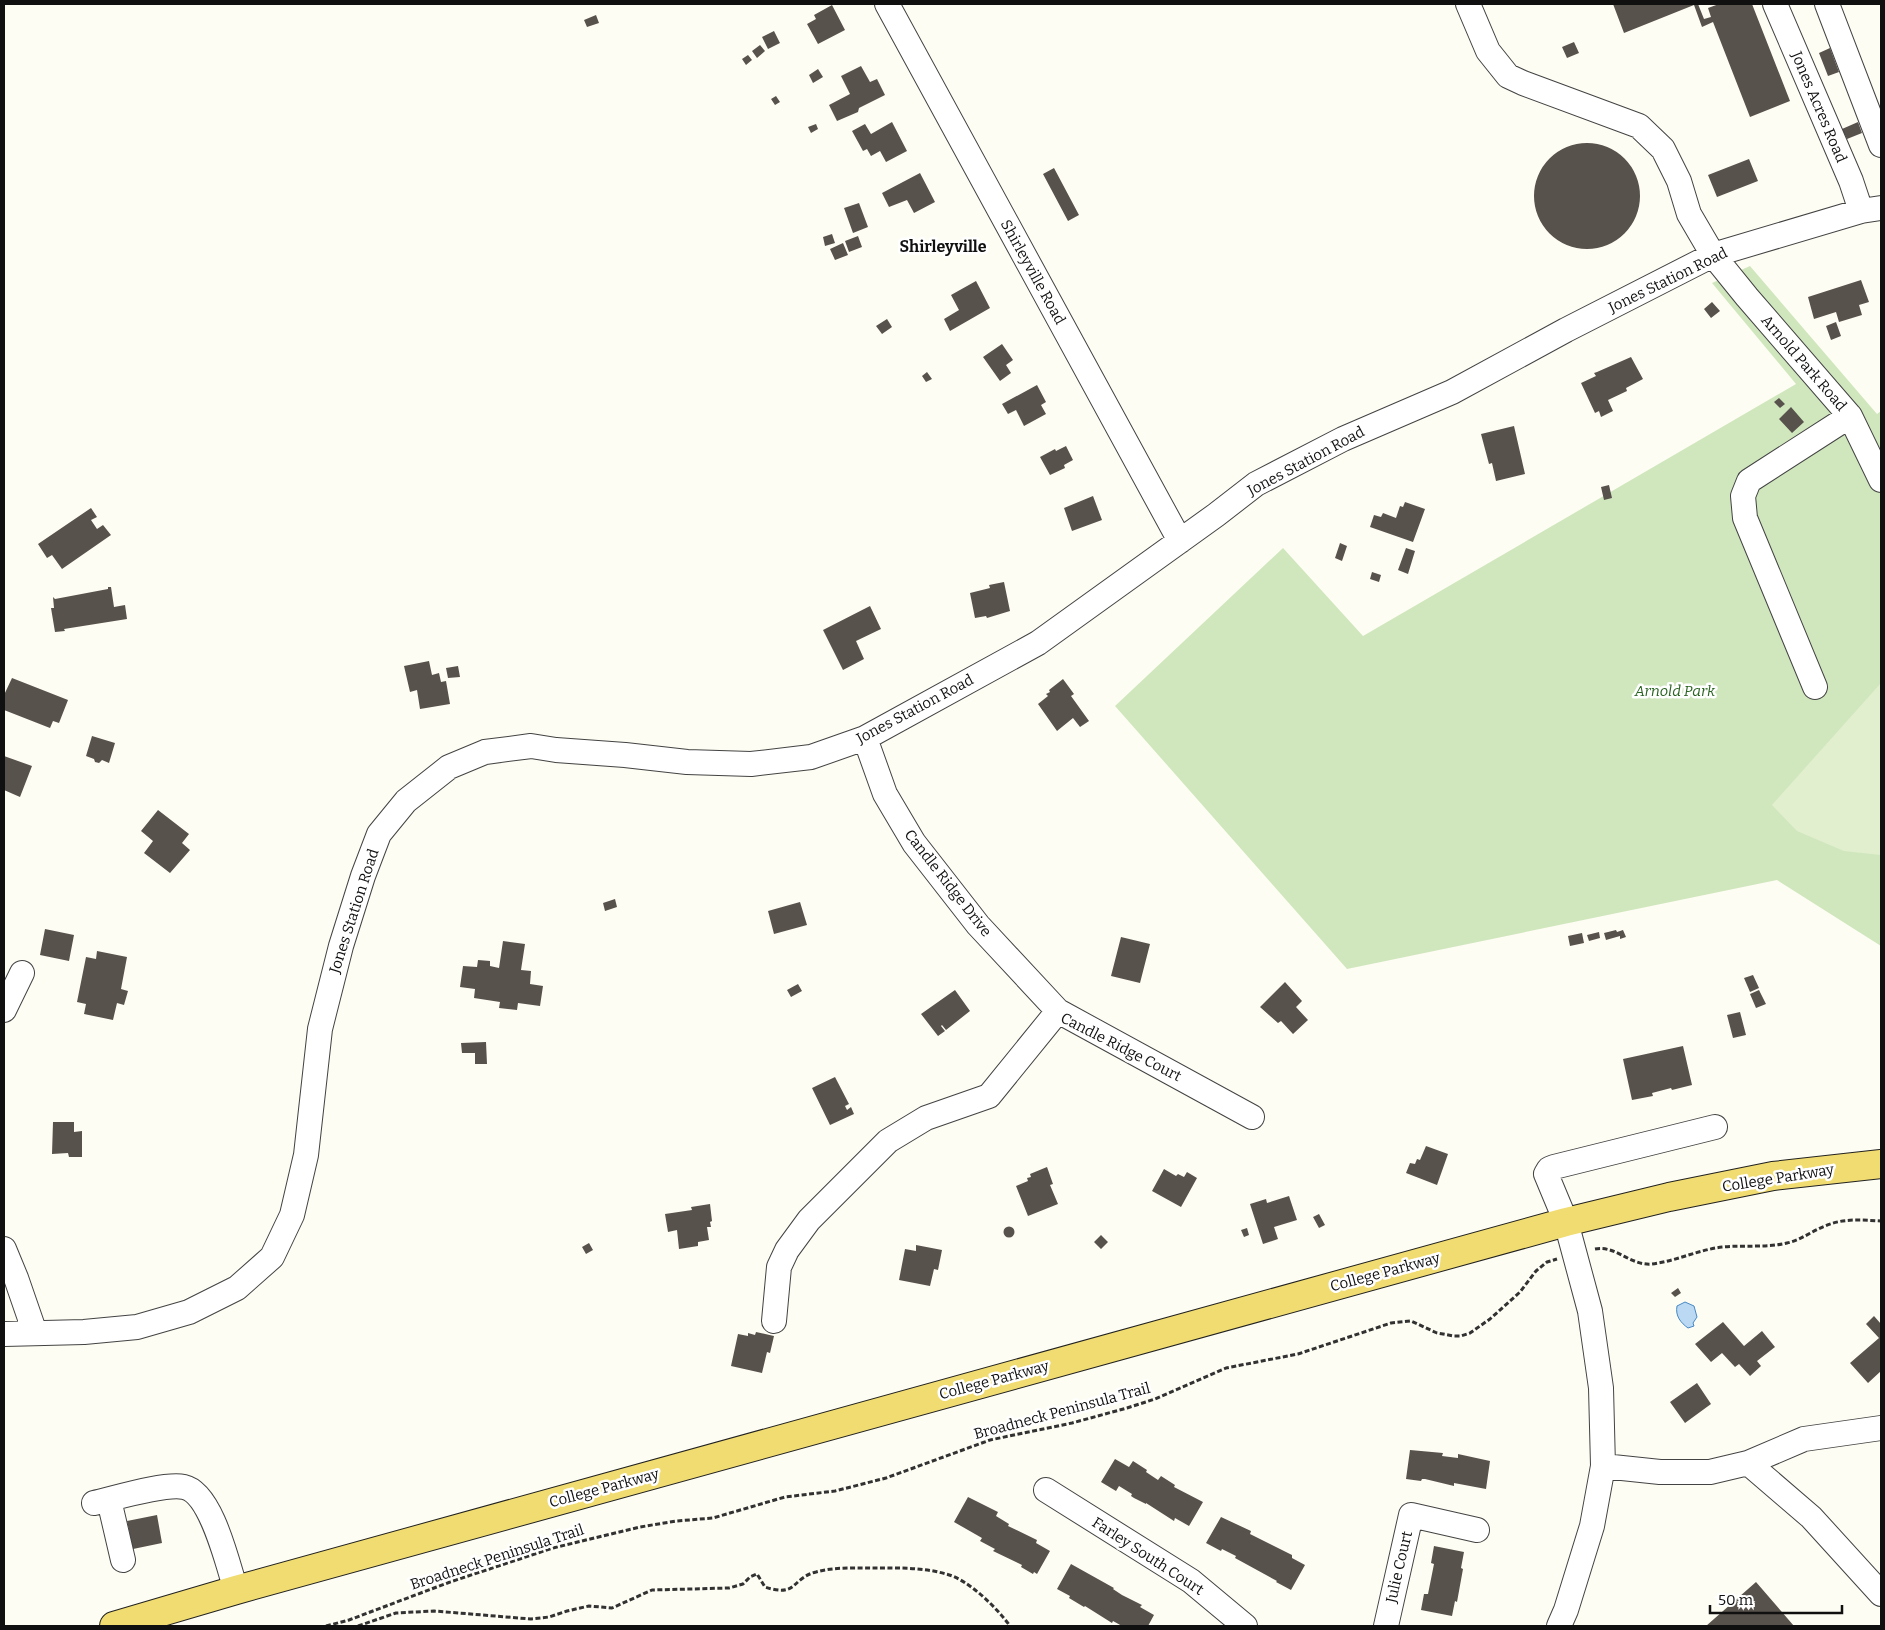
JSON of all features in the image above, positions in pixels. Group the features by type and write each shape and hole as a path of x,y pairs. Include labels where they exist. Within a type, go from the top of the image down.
{"main road":[{"name":"College Parkway","path":"114,1626 236,1590 1566,1222 1669,1197 1773,1176 1881,1164"}],"street":[{"name":"Shirleyville Road","path":"887,4 1180,541"},
{"name":"Arnold Park Road","path":"1468,4 1488,51 1508,76 1639,126 1663,149 1679,182 1689,214 1712,255 1850,416 1881,480"},
{"name":"Jones Acres Road","path":"1775,4 1851,181 1871,210"},
{"path":"1827,4 1881,145"},
{"name":"Jones Station Road","path":"4,1334 84,1332 137,1327 189,1312 237,1288 272,1257 292,1215 306,1154 320,1029 341,946 363,876 379,834 406,801 449,768 486,752 531,746 687,762 751,764 811,757 865,738 1038,643 1256,484 1343,439 1452,392 1566,330 1712,255 1871,210"},
{"path":"1815,687 1745,518 1743,496 1749,481 1850,416"},
{"name":"Candle Ridge Drive","path":"865,738 885,794 914,843 978,925 1058,1011"},
{"path":"4,1010 22,974"},
{"name":"Candle Ridge Court","path":"774,1322 780,1267 787,1250 809,1220 888,1141 926,1118 989,1096 1058,1011 1252,1117"},
{"path":"1559,1626 1566,1610 1592,1526 1603,1466 1601,1388 1590,1311 1566,1222 1546,1174 1549,1169 1715,1127"},
{"path":"4,1249 35,1333"},
{"path":"1603,1466 1660,1472 1710,1472 1748,1463 1804,1439 1881,1428"},
{"path":"1748,1463 1811,1517 1881,1594"},
{"path":"123,1560 102,1501 166,1487 185,1487 204,1502 236,1590"},
{"name":"Farley South Court","path":"1046,1490 1191,1582 1245,1626"},
{"name":"Julie Court","path":"1386,1626 1411,1515 1477,1530"}],"path":[{"path":"1597,1248 1612,1249 1638,1263 1649,1264 1671,1261 1722,1247 1788,1243 1837,1222 1850,1220 1881,1221"},
{"name":"Broadneck Peninsula Trail","path":"326,1626 553,1548 640,1527 676,1521 713,1518 785,1497 835,1491 886,1478 990,1440 1072,1423 1128,1408 1155,1399 1226,1368 1298,1354 1391,1323 1410,1321 1438,1333 1454,1336 1470,1333 1490,1319 1520,1292 1536,1271 1547,1262"},
{"path":"358,1626 396,1613 434,1611 531,1619 549,1617 589,1606 612,1608 652,1590 729,1588 743,1584 750,1577 758,1574 765,1587 777,1591 790,1590 807,1574 827,1569 909,1568 947,1574 978,1591 1010,1626"}],"green space":[{"name":"Arnold Park","path":"1750,266 1877,414 1881,411 1881,946 1777,880 1347,969 1115,706 1283,548 1363,636 1796,384 1712,283"},
{"path":"1881,683 1881,855 1844,851 1797,831 1772,805"}],"water":[{"path":"1685,1302 1694,1306 1697,1317 1693,1323 1694,1326 1688,1328 1681,1321 1677,1313 1677,1306"}],"building":[{"path":"1613,4 1698,4 1704,19 1711,17 1708,8 1719,4 1752,4 1790,101 1750,117 1713,22 1702,27 1694,5 1624,33"},
{"path":"832,5 845,30 818,44 807,24 816,19 814,15"},
{"path":"596,15 599,23 587,27 584,20"},
{"path":"774,31 780,43 768,49 762,37"},
{"path":"1574,42 1579,53 1567,58 1562,47"},
{"path":"760,45 765,51 757,58 752,51"},
{"path":"1830,48 1839,72 1828,76 1819,53"},
{"path":"748,55 752,60 746,65 742,59"},
{"path":"861,66 870,82 877,79 885,95 859,108 858,112 837,121 829,105 850,94 841,76"},
{"path":"818,69 823,77 813,83 809,75"},
{"path":"776,96 780,102 775,105 771,99"},
{"path":"892,122 907,151 886,162 880,151 871,156 867,149 863,151 852,131 865,124 871,134"},
{"path":"1858,122 1862,133 1847,139 1842,129"},
{"path":"816,124 818,129 811,133 808,127"},
{"path":"1587,143 1607,147 1625,158 1636,176 1640,196 1636,216 1625,234 1607,245 1587,249 1567,245 1549,234 1538,216 1534,196 1538,176 1549,158 1567,147"},
{"path":"1749,159 1758,181 1717,197 1708,175"},
{"path":"1054,168 1079,215 1068,221 1043,174"},
{"path":"920,173 935,202 914,213 907,200 889,207 882,193"},
{"path":"859,203 868,227 853,233 844,208"},
{"path":"832,234 835,243 825,246 823,237"},
{"path":"858,236 862,247 849,252 845,241"},
{"path":"843,243 848,255 835,260 830,249"},
{"path":"1861,280 1869,302 1859,305 1862,315 1839,322 1836,312 1814,319 1808,297"},
{"path":"976,281 990,308 950,331 944,319 959,310 951,295"},
{"path":"1712,302 1720,311 1711,318 1704,309"},
{"path":"887,319 892,327 882,334 876,326"},
{"path":"1836,322 1841,336 1831,340 1826,326"},
{"path":"1002,344 1013,360 1006,365 1011,373 1000,381 983,357"},
{"path":"1631,357 1643,379 1626,388 1627,391 1608,400 1613,411 1601,417 1599,411 1595,413 1581,383 1596,376 1594,373"},
{"path":"927,372 932,379 926,382 922,376"},
{"path":"1037,385 1046,402 1041,405 1046,414 1024,426 1016,410 1008,414 1002,404"},
{"path":"1779,398 1785,404 1780,408 1774,402"},
{"path":"1791,407 1804,422 1792,433 1779,419"},
{"path":"1514,426 1525,474 1496,481 1492,463 1489,464 1481,434"},
{"path":"1066,446 1073,460 1064,465 1065,468 1050,475 1040,457 1055,449 1056,451"},
{"path":"1609,485 1612,498 1604,500 1601,487"},
{"path":"1093,496 1102,520 1072,531 1064,508"},
{"path":"1405,502 1425,509 1413,542 1370,527 1374,515 1381,517 1383,513 1396,518 1400,506 1403,507"},
{"path":"91,508 97,517 91,520 97,529 103,525 111,535 62,569 52,555 47,558 38,544"},
{"path":"1340,543 1347,546 1342,561 1335,558"},
{"path":"1406,548 1415,551 1408,574 1398,570"},
{"path":"1372,572 1381,575 1379,582 1370,579"},
{"path":"1004,582 1010,611 987,618 986,616 975,618 970,593 990,588 989,585"},
{"path":"108,587 111,587 114,607 125,605 127,619 55,632 51,608 54,608 53,597 55,599 108,589"},
{"path":"870,606 881,629 856,641 864,659 843,670 823,630"},
{"path":"429,661 432,675 439,673 441,682 446,681 450,704 420,709 417,690 410,692 404,666"},
{"path":"458,666 460,677 448,678 446,668"},
{"path":"12,678 68,700 59,723 53,721 50,728 4,710 4,695"},
{"path":"1063,679 1074,694 1071,696 1089,721 1080,727 1073,718 1057,731 1038,704 1048,696 1046,694 1050,692 1049,690"},
{"path":"92,736 115,743 109,763 102,760 99,763 95,762 94,759 86,756"},
{"path":"4,756 32,766 20,797 4,790"},
{"path":"158,810 189,834 182,843 190,850 170,873 144,853 153,841 141,831"},
{"path":"615,899 617,907 605,911 603,903"},
{"path":"800,902 807,925 774,934 768,911"},
{"path":"45,929 74,935 69,961 40,955"},
{"path":"1616,930 1617,932 1623,930 1626,937 1620,939 1620,936 1606,940 1604,933"},
{"path":"1599,932 1600,938 1589,941 1587,935"},
{"path":"1582,933 1584,943 1570,946 1568,936"},
{"path":"1121,937 1150,944 1140,983 1111,976"},
{"path":"503,941 525,944 521,970 531,971 530,984 543,986 540,1006 518,1003 517,1010 499,1008 500,1002 474,998 475,989 460,987 463,966 477,967 478,960 490,961 490,966 499,968"},
{"path":"97,951 127,957 121,989 128,991 124,1005 117,1003 113,1020 84,1014 86,1004 77,1002 86,957 96,959"},
{"path":"1753,975 1759,988 1750,992 1744,978"},
{"path":"1285,982 1302,1001 1296,1007 1308,1020 1293,1034 1281,1021 1278,1023 1260,1007"},
{"path":"798,984 802,991 791,997 787,990"},
{"path":"955,990 970,1011 946,1030 942,1025 945,1031 938,1036 921,1014"},
{"path":"1759,990 1766,1004 1756,1008 1750,994"},
{"path":"1740,1012 1746,1035 1733,1038 1727,1015"},
{"path":"486,1042 487,1064 475,1064 475,1053 462,1053 461,1043"},
{"path":"1683,1046 1692,1085 1672,1090 1671,1088 1652,1093 1653,1096 1632,1100 1623,1059"},
{"path":"835,1077 849,1104 845,1106 847,1110 851,1107 854,1114 830,1125 812,1088"},
{"path":"53,1122 74,1122 74,1132 82,1131 82,1157 69,1157 68,1153 52,1154"},
{"path":"1426,1146 1448,1154 1437,1185 1406,1173 1410,1163 1415,1164 1417,1159 1420,1160"},
{"path":"1047,1167 1053,1184 1050,1185 1058,1204 1028,1216 1016,1186 1028,1181 1027,1178 1031,1177 1030,1174"},
{"path":"1164,1169 1176,1176 1178,1174 1184,1177 1187,1172 1197,1178 1181,1207 1152,1191"},
{"path":"1289,1196 1297,1220 1274,1227 1278,1239 1263,1244 1250,1204 1266,1199 1267,1203"},
{"path":"710,1204 712,1221 710,1222 711,1227 707,1227 709,1240 698,1242 698,1246 679,1249 677,1230 668,1232 665,1214 692,1210 691,1207"},
{"path":"1319,1214 1325,1225 1319,1228 1313,1217"},
{"path":"1007,1227 1011,1227 1014,1232 1013,1236 1007,1237 1004,1234 1004,1230"},
{"path":"1247,1228 1249,1235 1244,1237 1241,1230"},
{"path":"1101,1235 1108,1242 1101,1249 1094,1242"},
{"path":"589,1243 593,1250 586,1254 582,1247"},
{"path":"916,1245 942,1250 938,1270 934,1269 930,1286 899,1280 905,1249 916,1251"},
{"path":"1678,1288 1681,1293 1675,1297 1671,1293"},
{"path":"1874,1316 1881,1324 1881,1371 1868,1383 1850,1363 1879,1338 1866,1324"},
{"path":"1723,1322 1744,1346 1762,1331 1775,1347 1757,1361 1761,1366 1750,1376 1739,1364 1735,1367 1722,1353 1711,1362 1695,1344"},
{"path":"756,1332 774,1336 770,1353 767,1352 762,1373 731,1366 738,1334 748,1336 748,1333 755,1335"},
{"path":"1697,1383 1711,1404 1685,1423 1670,1402"},
{"path":"1410,1450 1443,1453 1442,1456 1458,1458 1458,1454 1490,1461 1486,1489 1454,1483 1454,1486 1425,1479 1421,1481 1406,1479"},
{"path":"1115,1459 1129,1467 1133,1461 1158,1480 1161,1476 1175,1485 1174,1487 1203,1502 1189,1526 1175,1518 1174,1521 1146,1503 1134,1498 1131,1496 1132,1494 1119,1486 1116,1491 1101,1482"},
{"path":"968,1497 998,1512 996,1516 1009,1524 1008,1526 1037,1540 1036,1543 1050,1551 1037,1574 1034,1572 1033,1574 1021,1567 1022,1565 993,1551 995,1549 980,1541 982,1538 954,1522"},
{"path":"157,1515 162,1543 133,1549 127,1521"},
{"path":"1221,1517 1251,1531 1250,1534 1292,1555 1292,1558 1305,1565 1291,1590 1235,1558 1236,1556 1206,1543"},
{"path":"1434,1546 1464,1552 1457,1602 1455,1601 1452,1616 1421,1610 1424,1594 1428,1594 1434,1564 1431,1563"},
{"path":"1071,1564 1142,1605 1140,1607 1154,1615 1148,1626 1122,1626 1113,1621 1112,1623 1057,1589"},
{"path":"1756,1582 1794,1626 1706,1626"}],"district":[{"name":"Shirleyville","path":"943,246"}]}
